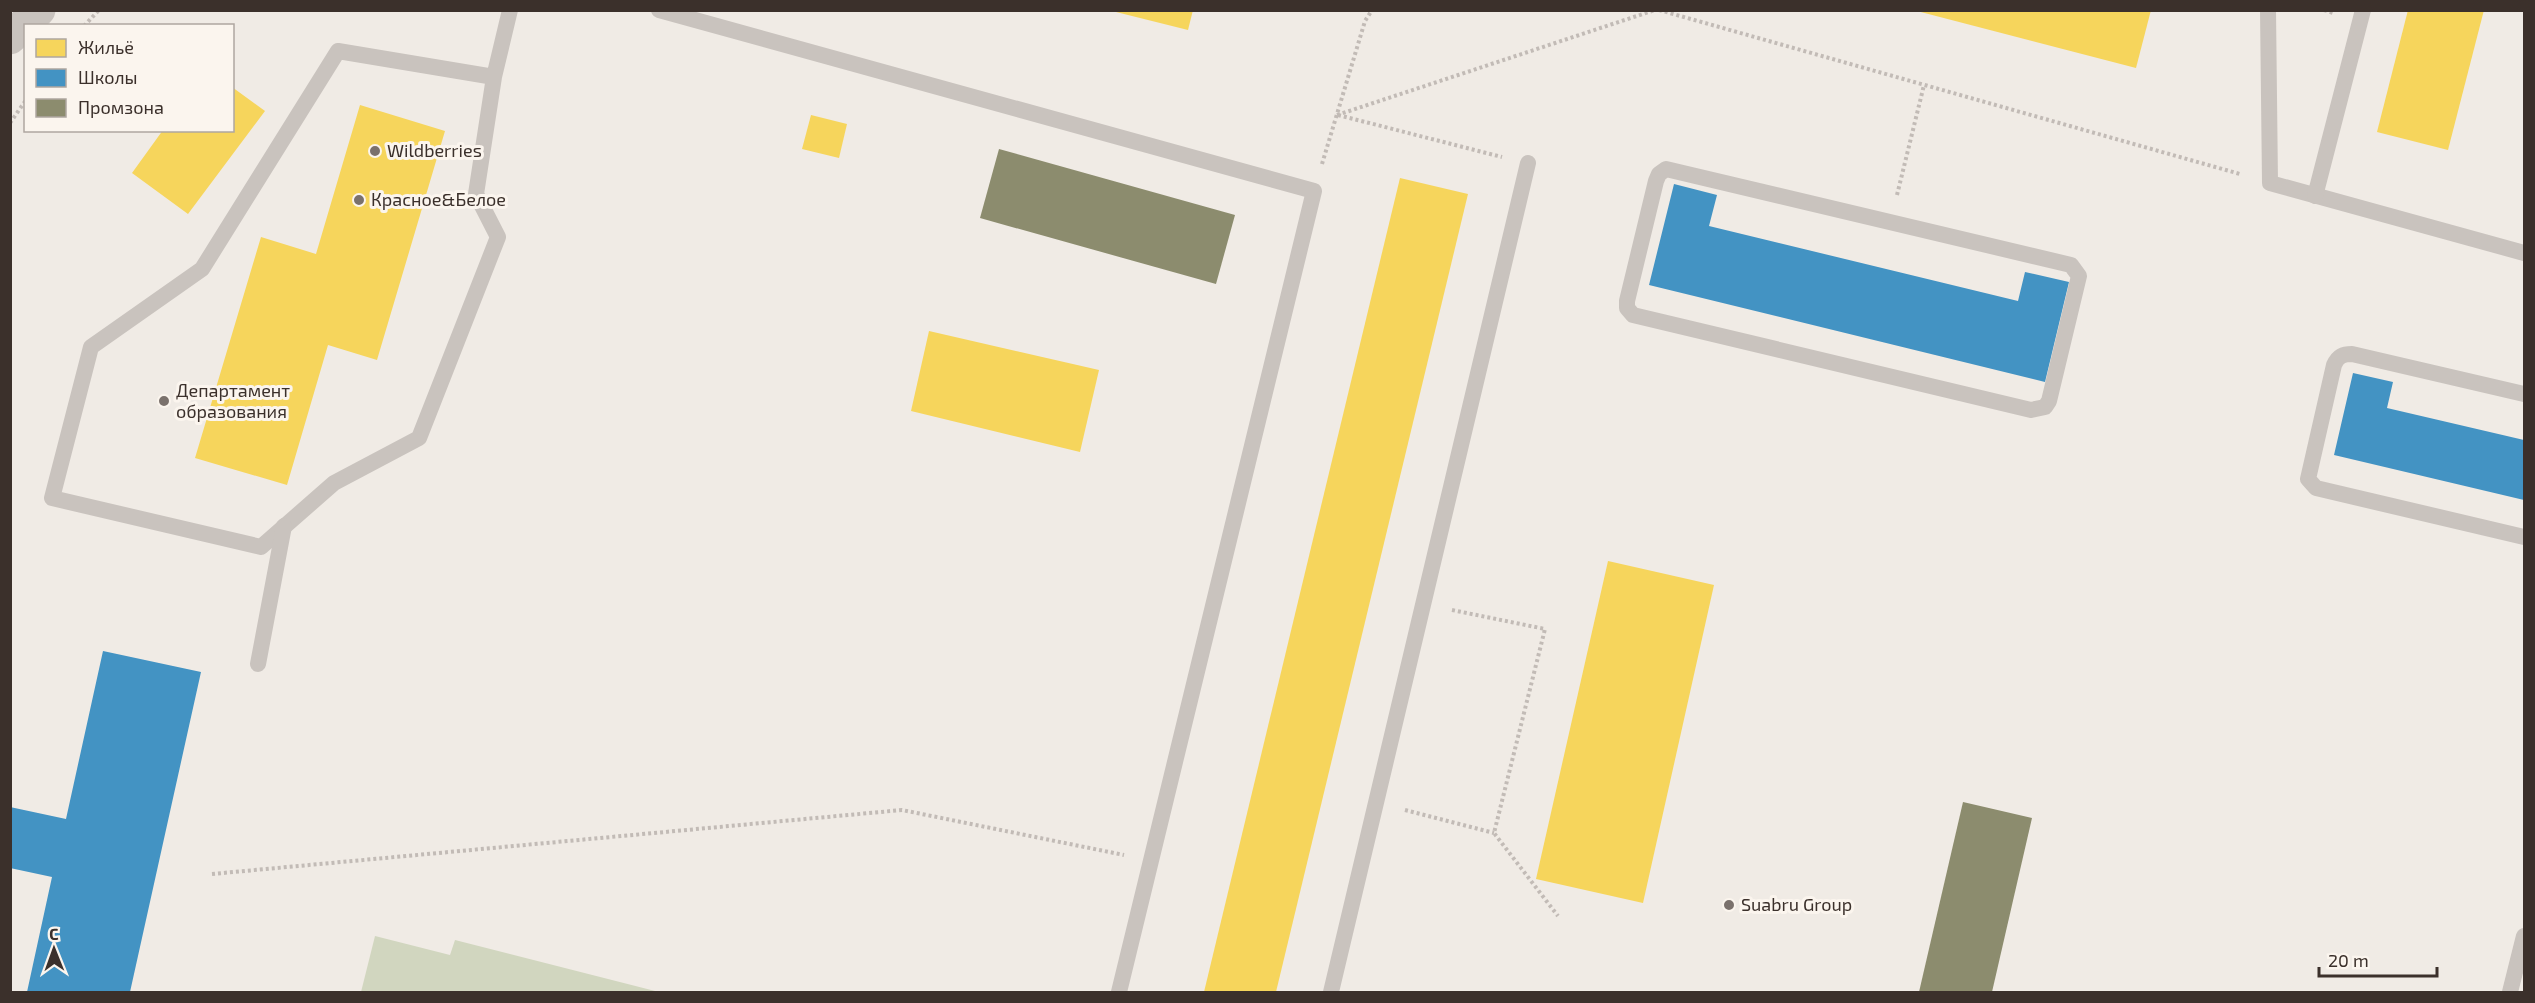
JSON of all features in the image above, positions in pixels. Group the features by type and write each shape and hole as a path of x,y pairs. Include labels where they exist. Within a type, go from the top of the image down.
{"street":[{"path":"24,24 39,10"},
{"path":"10,38 24,24"}],"lane":[{"path":"494,77 338,51 202,269 91,347 52,498 261,547 334,483 419,438 498,237 476,194 494,77 510,10"},
{"path":"659,10 1314,191 1119,993"},
{"path":"2268,10 2270,183 2524,253"},
{"path":"2315,196 2363,10"},
{"path":"1331,993 1528,163"},
{"path":"1666,169 1890,221 2065,262 2076,270 2079,276 2049,401 2045,406 2031,410 1633,315 1627,308 1656,181 1659,174 1666,169"},
{"path":"2524,394 2344,354 2334,364 2308,479 2316,488 2524,537"},
{"path":"258,664 284,526"},
{"path":"2510,993 2524,936"}],"path":[{"path":"86,24 99,10"},
{"path":"1314,191 1365,21 1372,10"},
{"path":"1337,115 1655,10"},
{"path":"1659,10 2247,176"},
{"path":"1890,221 1924,85"},
{"path":"10,123 24,103"},
{"path":"1337,115 1528,163"},
{"path":"1457,611 1545,629 1494,833"},
{"path":"212,874 902,810 1151,861"},
{"path":"1410,811 1494,833 1558,916"}],"green space":[{"path":"375,936 450,955 455,940 659,992 361,992"}],"building: Жильё":[{"path":"1108,10 1193,10 1188,30"},
{"path":"1913,10 2151,10 2136,68"},
{"path":"2408,10 2484,10 2448,150 2377,132"},
{"path":"234,88 265,111 188,214 132,173 162,132 234,132"},
{"path":"360,105 445,131 377,360 328,345 287,485 195,458 261,237 316,254"},
{"path":"811,115 847,124 839,158 802,149"},
{"path":"1400,178 1468,194 1276,992 1204,992"},
{"path":"929,331 1099,370 1080,452 911,411"},
{"path":"1608,561 1714,585 1643,903 1536,879"}],"building: Школы":[{"path":"1674,184 1717,195 1709,226 2018,301 2025,272 2069,282 2045,382 1649,285"},
{"path":"2353,373 2393,382 2387,408 2524,440 2524,500 2334,455"},
{"path":"103,651 201,672 130,992 27,992 52,877 10,868 10,807 66,819"}],"building: Промзона":[{"path":"999,149 1235,215 1216,284 980,218"},
{"path":"1963,802 2032,818 1992,992 1919,992"}],"place":[{"name":"Wildberries","path":"375,151"},
{"name":"Красное&Белое","path":"359,200"},
{"name":"Департамент образования","path":"164,401"},
{"name":"Suabru Group","path":"1729,905"}]}
